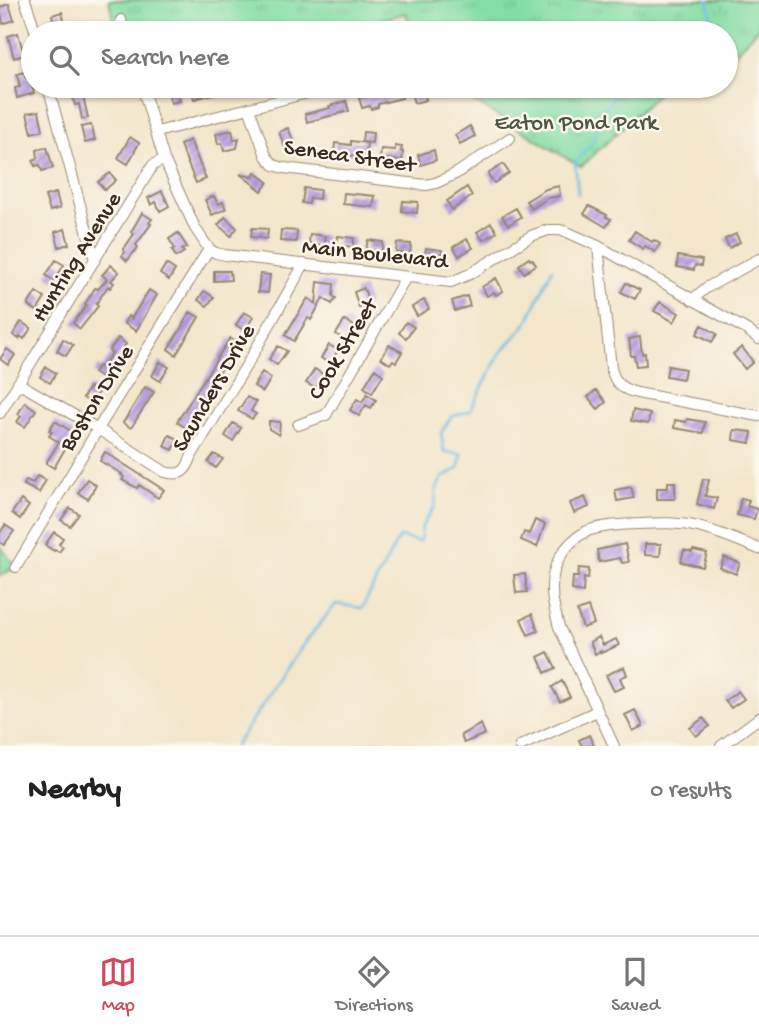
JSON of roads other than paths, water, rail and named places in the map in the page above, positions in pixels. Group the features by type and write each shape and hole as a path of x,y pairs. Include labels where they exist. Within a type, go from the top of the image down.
{"street":[{"path":"25,0 32,21"},
{"path":"51,98 94,260"},
{"path":"146,98 164,159 195,228 208,248"},
{"path":"157,132 288,98"},
{"name":"Seneca Street","path":"249,108 266,156 274,165 401,183 436,183 457,173 510,138"},
{"name":"Hunting Avenue","path":"0,413 153,165 164,159"},
{"name":"Main Boulevard","path":"208,248 225,256 444,282 455,281 470,274 530,236 548,230 567,232 598,246 759,339"},
{"path":"598,246 611,369 618,384 625,390 637,393 759,416"},
{"name":"Boston Drive","path":"16,567 208,248"},
{"path":"692,300 706,288 759,258"},
{"name":"Saunders Drive","path":"18,383 165,472 176,474 185,470 304,264"},
{"name":"Cook Street","path":"298,425 326,415 406,277"},
{"path":"614,746 559,627 552,589 558,558 584,533 629,524 679,523 718,533 759,549"},
{"path":"520,746 597,711"},
{"path":"721,746 759,718"}],"waterway":[{"path":"708,0 712,21"},
{"path":"578,194 575,163 593,142 600,114 614,98"},
{"path":"235,746 305,642 336,604 362,608 399,537 420,542 422,526 435,506 436,490 442,478 458,469 462,454 444,452 441,433 451,417 470,411 499,355 527,323 552,269"}],"park label":[{"name":"Eaton Pond Park","path":"576,121"}]}
